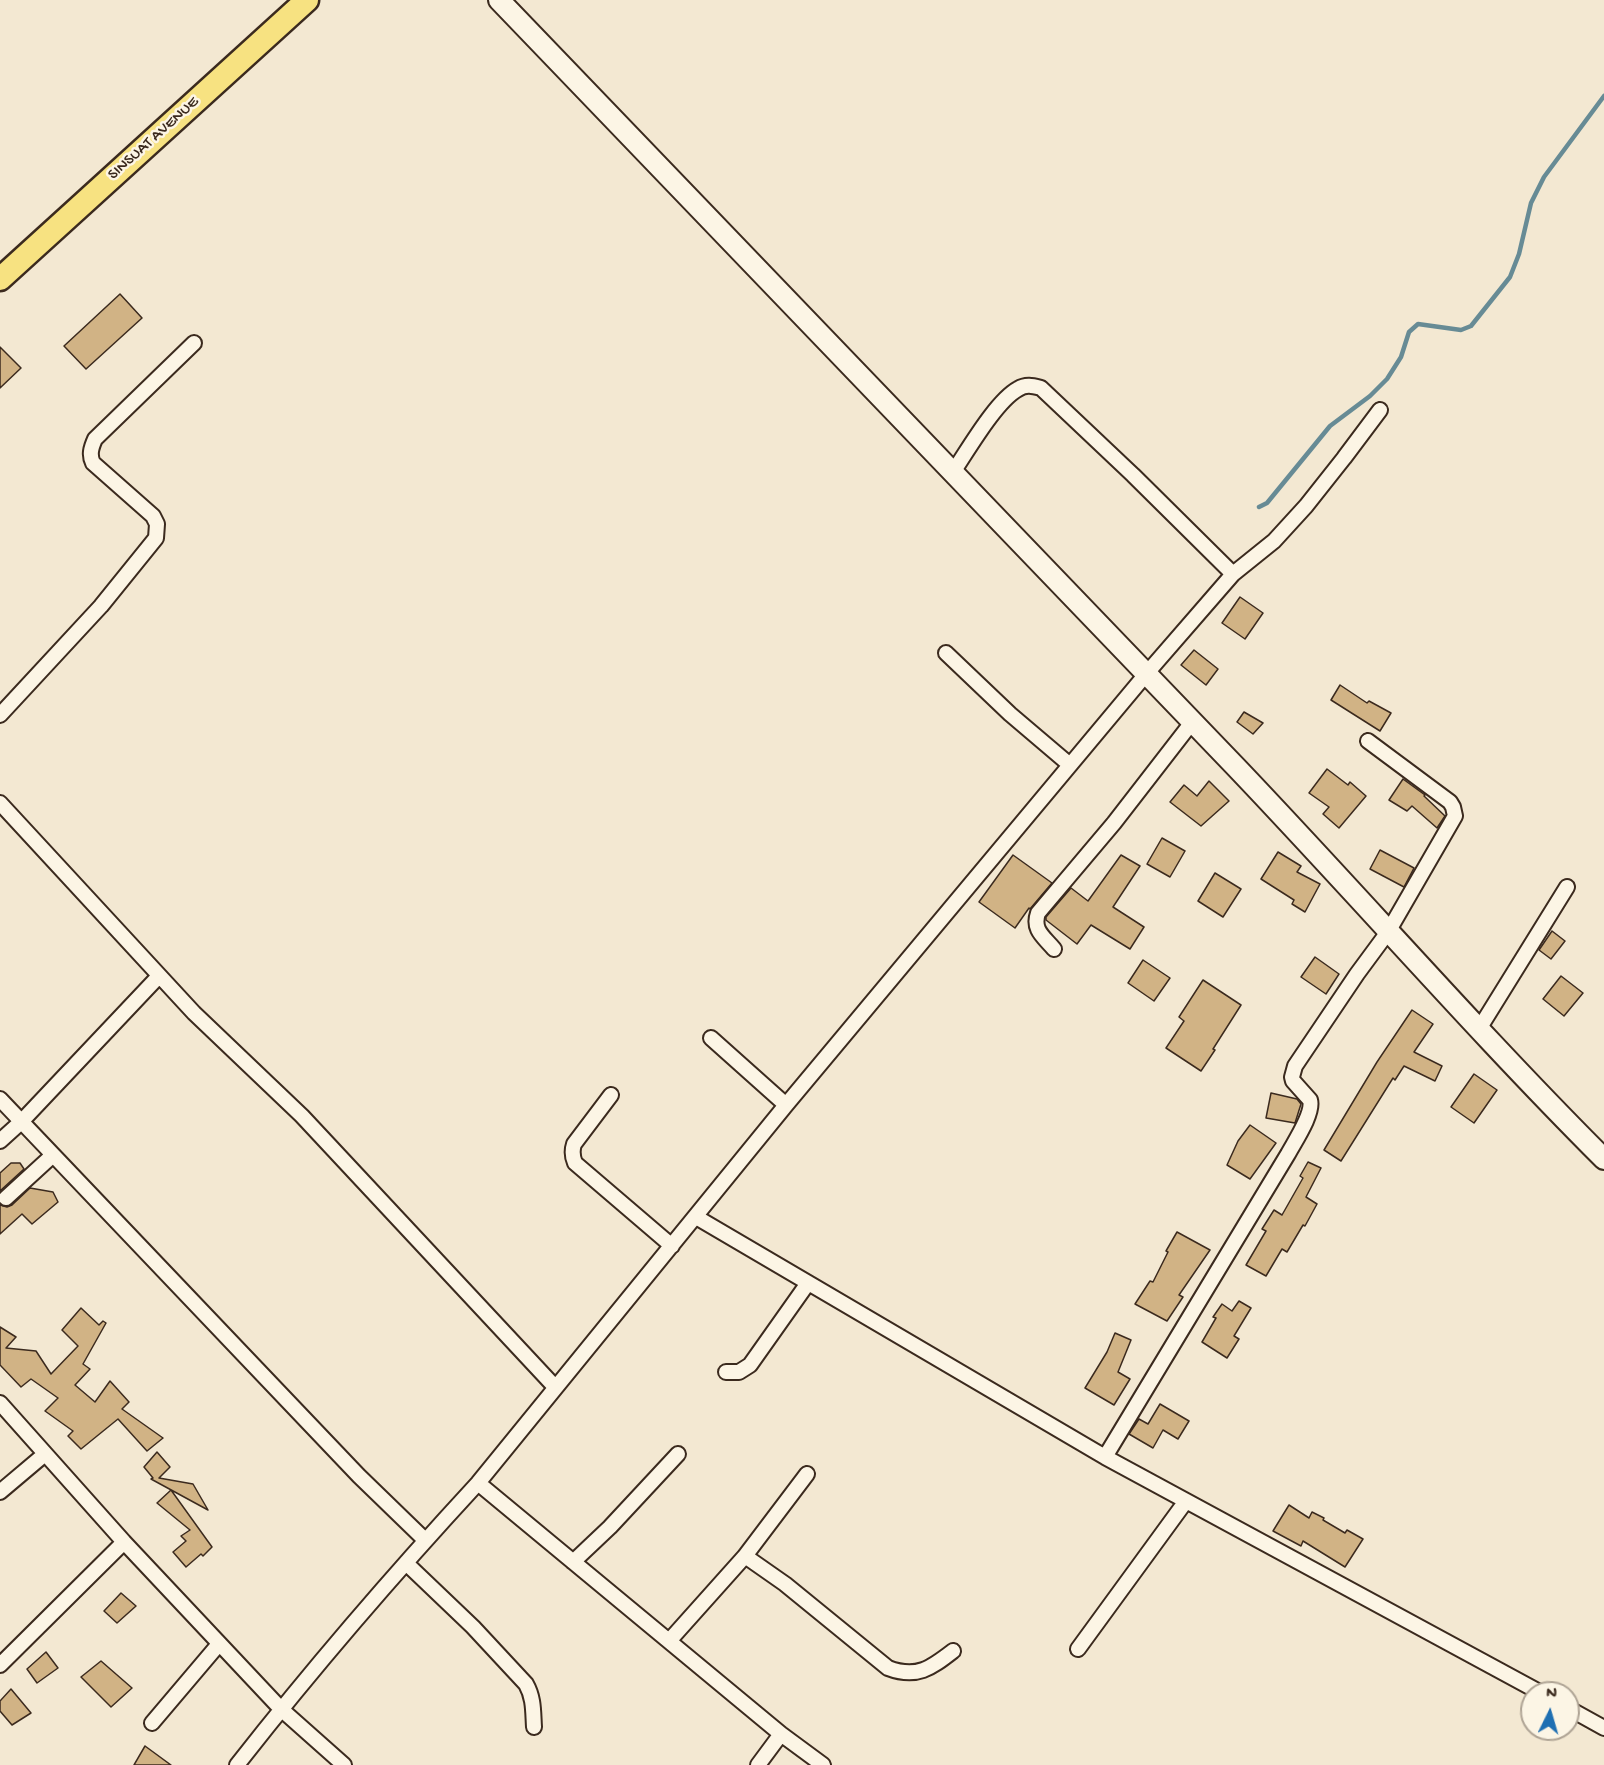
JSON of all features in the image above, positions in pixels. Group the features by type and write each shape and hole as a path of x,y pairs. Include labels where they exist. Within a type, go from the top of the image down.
{"main road":[{"name":"SINSUAT AVENUE","path":"0,279 307,0"}],"street":[{"path":"499,0 1193,721 1309,843 1479,1029 1604,1159"},
{"path":"0,715 100,606 156,538 157,524 153,516 93,463 90,456 95,439 194,343"},
{"path":"953,471 987,420 1009,395 1026,386 1041,388 1233,574"},
{"path":"237,1765 280,1710 425,1540 478,1483 786,1105 1147,673 1233,574 1274,542 1306,506 1380,410"},
{"path":"946,654 1010,714 1070,765"},
{"path":"1054,949 1037,930 1035,924 1038,913 1114,823 1193,721"},
{"path":"1105,1457 1288,1154 1310,1112 1310,1100 1293,1081 1295,1066 1388,932 1455,816 1450,802 1368,741"},
{"path":"0,803 194,1013 302,1116 555,1387"},
{"path":"1479,1029 1567,887"},
{"path":"0,1141 21,1122 159,976"},
{"path":"711,1038 786,1105"},
{"path":"611,1095 574,1143 573,1159 672,1246"},
{"path":"0,1099 359,1476 425,1540"},
{"path":"6,1198 53,1155"},
{"path":"696,1217 1105,1457 1520,1682"},
{"path":"726,1372 739,1372 750,1365 808,1283"},
{"path":"0,1403 124,1542 280,1710 344,1765"},
{"path":"0,1492 45,1454"},
{"path":"573,1562 610,1527 678,1454"},
{"path":"669,1641 745,1556 807,1474"},
{"path":"478,1483 781,1734 823,1765"},
{"path":"1078,1649 1186,1501"},
{"path":"0,1665 124,1542"},
{"path":"745,1556 784,1584 888,1668 908,1673 921,1671 953,1651"},
{"path":"406,1563 473,1627 526,1684 531,1692 534,1727"},
{"path":"152,1723 219,1644"},
{"path":"1580,1715 1604,1728"},
{"path":"758,1765 781,1734"}],"building":[{"path":"120,294 142,318 86,369 64,346"},
{"path":"0,347 21,368 0,388"},
{"path":"1240,597 1263,613 1245,639 1222,623"},
{"path":"1194,650 1218,669 1206,685 1181,665"},
{"path":"1340,685 1367,703 1369,701 1391,713 1380,731 1331,700"},
{"path":"1244,712 1263,723 1253,734 1237,722"},
{"path":"1327,769 1348,785 1350,782 1366,796 1339,828 1323,814 1329,807 1309,793"},
{"path":"1403,779 1425,795 1445,816 1437,828 1412,806 1407,811 1389,800"},
{"path":"1209,781 1229,801 1201,826 1170,802 1184,785 1197,796"},
{"path":"1162,838 1185,851 1170,877 1147,864"},
{"path":"1380,850 1414,868 1404,887 1370,869"},
{"path":"1278,852 1301,866 1297,872 1320,884 1305,912 1292,904 1294,900 1261,879"},
{"path":"1013,855 1052,883 1029,908 1015,928 979,902"},
{"path":"1121,855 1140,866 1113,907 1144,927 1130,949 1091,925 1077,944 1046,920 1046,917 1071,888 1088,901"},
{"path":"1215,873 1241,889 1223,917 1198,901"},
{"path":"1552,931 1565,941 1551,959 1539,950"},
{"path":"1315,957 1339,974 1326,994 1301,977"},
{"path":"1143,960 1170,978 1154,1001 1128,983"},
{"path":"1561,976 1583,993 1564,1016 1543,999"},
{"path":"1203,980 1241,1005 1201,1071 1166,1048 1184,1021 1179,1017"},
{"path":"1412,1010 1433,1024 1414,1052 1442,1066 1435,1081 1404,1066 1395,1080 1393,1078 1341,1161 1324,1150 1377,1062"},
{"path":"1474,1074 1497,1090 1474,1123 1451,1107"},
{"path":"1271,1093 1297,1099 1301,1104 1295,1123 1266,1118"},
{"path":"1250,1125 1276,1143 1250,1179 1227,1165 1238,1141"},
{"path":"1308,1162 1321,1168 1306,1197 1317,1204 1287,1252 1282,1249 1266,1276 1246,1265 1266,1231 1262,1229 1274,1210 1282,1215 1303,1178 1300,1176"},
{"path":"11,1163 20,1163 24,1169 0,1191 0,1173"},
{"path":"30,1188 53,1192 58,1202 32,1224 22,1214 0,1234 0,1205 7,1207 12,1205"},
{"path":"1177,1232 1210,1250 1179,1295 1183,1297 1167,1321 1135,1304 1150,1281 1153,1282"},
{"path":"1239,1301 1251,1308 1234,1336 1239,1339 1227,1358 1202,1342 1216,1318 1213,1317 1222,1304 1232,1311"},
{"path":"81,1308 99,1325 103,1321 106,1323 83,1364 90,1369 75,1385 95,1402 110,1381 129,1402 122,1409 163,1438 147,1451 118,1419 81,1449 68,1436 73,1431 45,1411 58,1398 31,1379 21,1387 0,1365 0,1327 16,1337 6,1348 36,1351 51,1374 78,1346 62,1330"},
{"path":"1115,1333 1131,1340 1118,1372 1130,1379 1114,1405 1085,1388 1107,1352"},
{"path":"1160,1404 1189,1421 1178,1439 1163,1430 1153,1448 1129,1434 1139,1419 1148,1424"},
{"path":"157,1452 170,1467 159,1478 193,1484 208,1510 151,1479 153,1478 144,1467"},
{"path":"171,1490 212,1547 186,1567 173,1552 186,1541 181,1536 190,1530 157,1503"},
{"path":"1289,1505 1309,1518 1312,1512 1345,1533 1347,1530 1363,1539 1345,1567 1303,1541 1301,1546 1273,1531"},
{"path":"121,1593 136,1606 117,1623 104,1611"},
{"path":"46,1652 58,1668 37,1683 27,1669"},
{"path":"101,1661 132,1688 111,1707 81,1677"},
{"path":"11,1689 31,1713 12,1725 0,1711 0,1701"},
{"path":"145,1746 171,1765 134,1765"}],"waterway":[{"path":"1259,507 1267,503 1330,426 1370,396 1387,379 1401,357 1409,332 1418,324 1461,330 1471,326 1510,277 1519,254 1531,203 1544,177 1604,96"}]}
